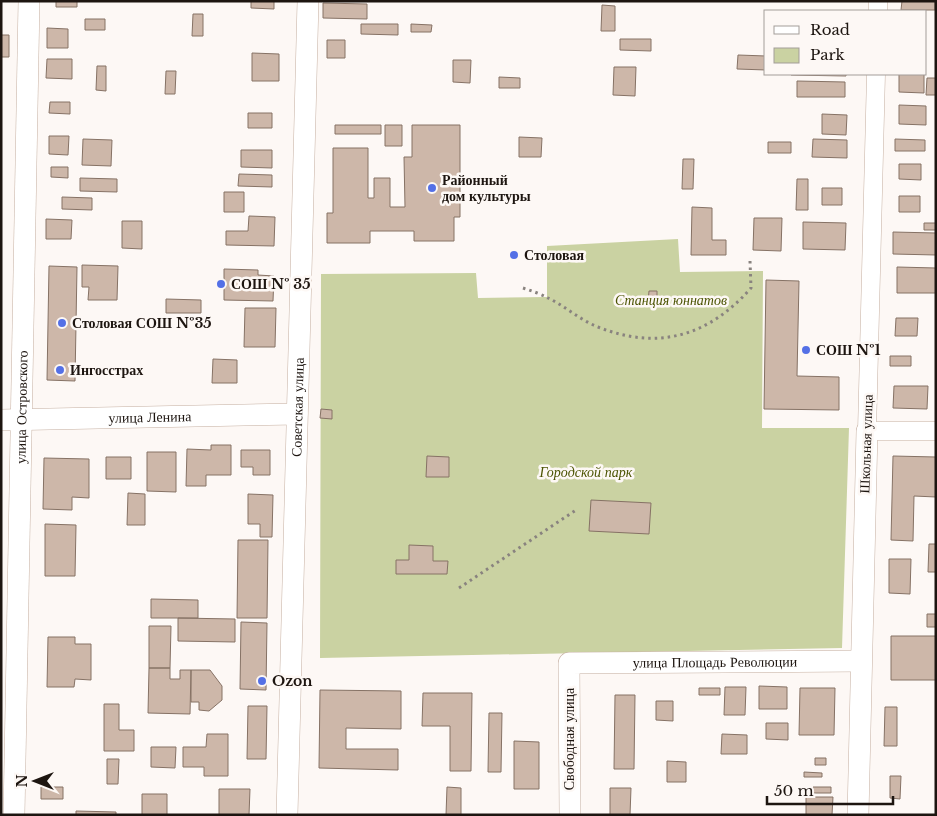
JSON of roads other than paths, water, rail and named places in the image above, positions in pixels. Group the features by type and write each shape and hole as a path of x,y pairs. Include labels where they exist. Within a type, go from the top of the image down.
{"street":[{"name":"улица Островского","path":"14,815 11,419 29,1"},
{"name":"Советская улица","path":"287,815 308,1"},
{"name":"Школьная улица","path":"858,815 876,75"},
{"name":"улица Ленина","path":"11,419 297,414"},
{"path":"867,430 936,431"},
{"name":"улица Площадь Революции","path":"569,663 861,661"},
{"name":"Свободная улица","path":"569,663 570,815"}],"place":[{"name":"Районный дом культуры","path":"432,188"},
{"name":"Столовая","path":"514,255"},
{"name":"СОШ № 35","path":"221,284"},
{"name":"Столовая СОШ №35","path":"62,323"},
{"name":"СОШ №1","path":"806,350"},
{"name":"Ингосстрах","path":"60,370"},
{"name":"Ozon","path":"262,681"}],"park label":[{"name":"Станция юннатов","path":"671,300"},
{"name":"Городской парк","path":"586,472"}]}
